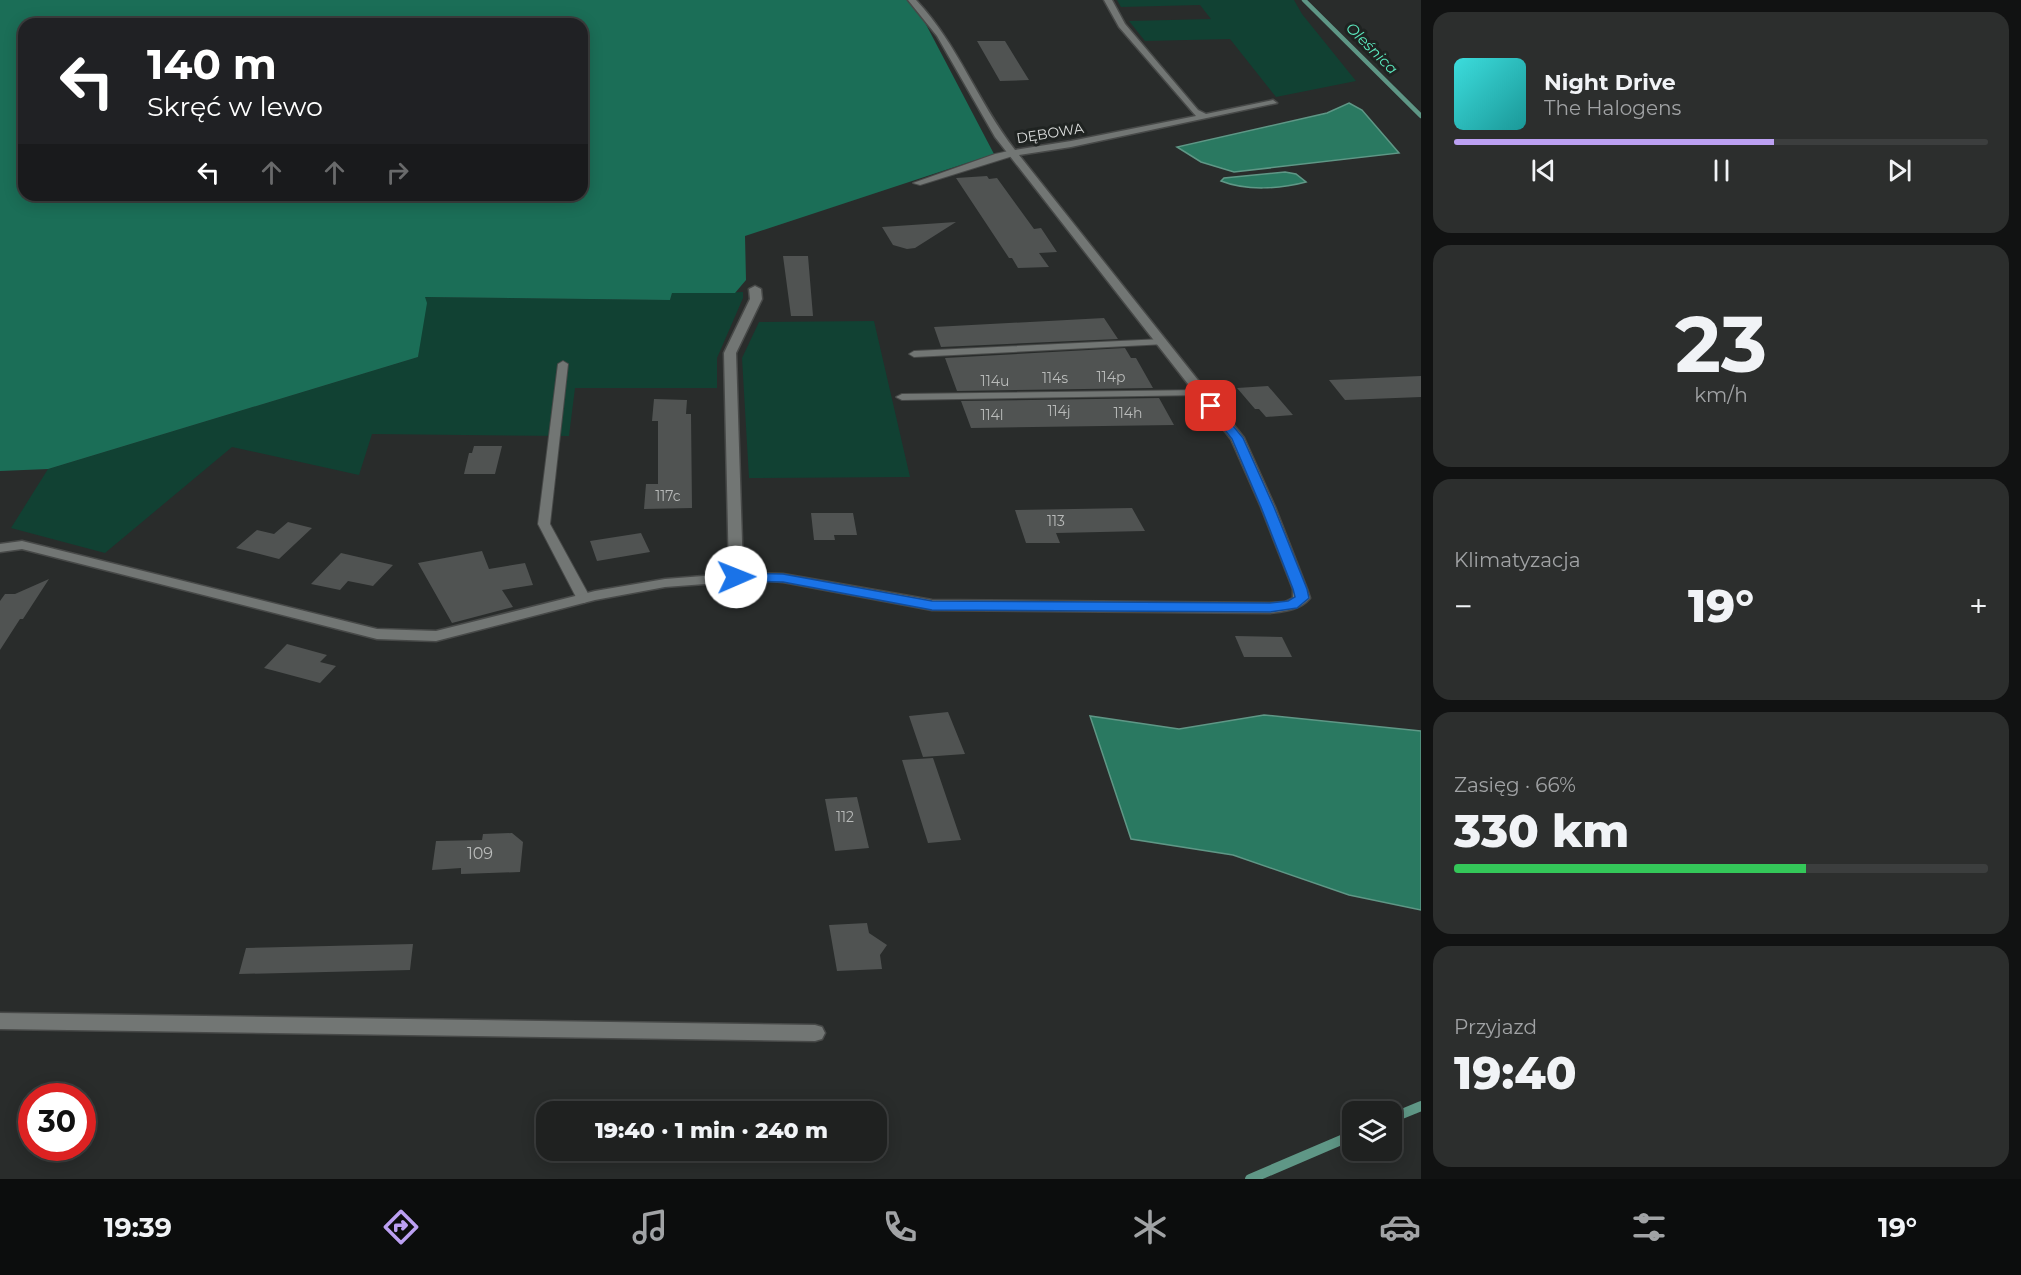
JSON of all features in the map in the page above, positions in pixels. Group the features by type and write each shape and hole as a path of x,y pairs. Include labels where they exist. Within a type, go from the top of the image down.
{"street":[{"name":"DĘBOWA","path":"912,0 923,11 953,55 995,134 1013,153 1273,103"},
{"path":"1108,0 1122,25 1195,112 1205,117"},
{"path":"0,548 22,545 377,634 436,636 584,599 665,583 736,577 783,578 932,605 1270,608 1292,605 1302,598 1300,589 1268,507 1237,438 1013,153"},
{"path":"736,577 730,353 756,299 755,289"},
{"path":"0,1021 815,1033"}],"lane":[{"path":"917,183 1013,153"},
{"path":"914,354 1162,342"},
{"path":"563,364 544,524 584,599"},
{"path":"902,396 1200,393"}],"shaded area":[{"path":"0,0 907,0 920,13 994,154 745,236 746,280 735,293 672,293 670,300 425,297 427,303 418,357 48,469 0,471"},
{"path":"1117,0 1294,0 1302,14 1356,81 1276,97 1230,39 1145,41 1129,21 1211,19 1200,5 1121,7"},
{"path":"1349,103 1362,110 1399,153 1234,172 1201,162 1177,147 1327,113"},
{"path":"1285,172 1296,174 1306,182 1263,188 1221,181 1224,178"},
{"path":"743,292 743,298 717,358 717,388 575,388 569,436 372,434 359,475 232,447 105,553 11,528 48,469 418,357 425,297 670,300 672,293"},
{"path":"874,321 910,477 749,478 742,358 759,322"},
{"path":"1264,715 1421,731 1421,910 1349,895 1233,855 1131,839 1090,716 1179,729"}],"building":[{"path":"977,41 1005,41 1029,80 1000,81"},
{"path":"987,176 989,179 997,178 1034,229 1041,228 1057,252 1039,253 1049,267 1018,268 956,178"},
{"path":"956,222 915,248 907,249 893,245 882,227"},
{"path":"783,256 808,256 813,316 791,316"},
{"path":"1104,318 1118,339 941,347 934,327"},
{"path":"1125,348 1131,358 1136,358 1153,388 957,391 945,358"},
{"path":"1421,376 1421,397 1345,400 1329,380"},
{"path":"1268,386 1293,415 1266,417 1259,409 1255,409 1237,388"},
{"path":"1159,398 1174,425 971,428 961,401"},
{"path":"654,399 687,400 686,414 691,414 692,508 644,509 646,484 658,484 658,421 652,421"},
{"path":"474,446 502,446 495,474 464,474 469,453 472,453"},
{"path":"1132,508 1145,531 1056,533 1060,543 1026,543 1015,510"},
{"path":"811,513 853,513 857,535 834,535 835,540 814,540"},
{"path":"288,522 312,528 279,559 236,548 257,530 274,534"},
{"path":"641,533 650,552 597,561 590,541"},
{"path":"482,551 489,569 525,563 533,585 502,590 513,607 452,623 418,563"},
{"path":"341,553 393,565 373,586 348,581 340,590 311,584"},
{"path":"49,579 0,650 0,601 5,594 15,594"},
{"path":"1235,636 1282,637 1292,657 1244,657"},
{"path":"287,644 327,655 320,662 336,666 320,683 264,668"},
{"path":"948,712 965,754 923,757 909,716"},
{"path":"933,758 961,840 928,843 902,760"},
{"path":"857,797 869,848 835,851 825,799"},
{"path":"512,833 523,842 520,872 461,874 461,868 432,870 436,841 482,840 483,834"},
{"path":"867,923 869,933 887,945 880,955 882,969 837,971 829,925"},
{"path":"413,944 410,970 239,974 246,948"}],"waterway":[{"name":"Oleśnica","path":"1304,0 1421,116"},
{"path":"1402,1114 1421,1106"},
{"path":"1250,1179 1342,1140"}],"route":[{"path":"736,577 783,578 932,605 1270,608 1292,605 1302,598 1300,589 1268,507 1237,438 1211,406"}]}
